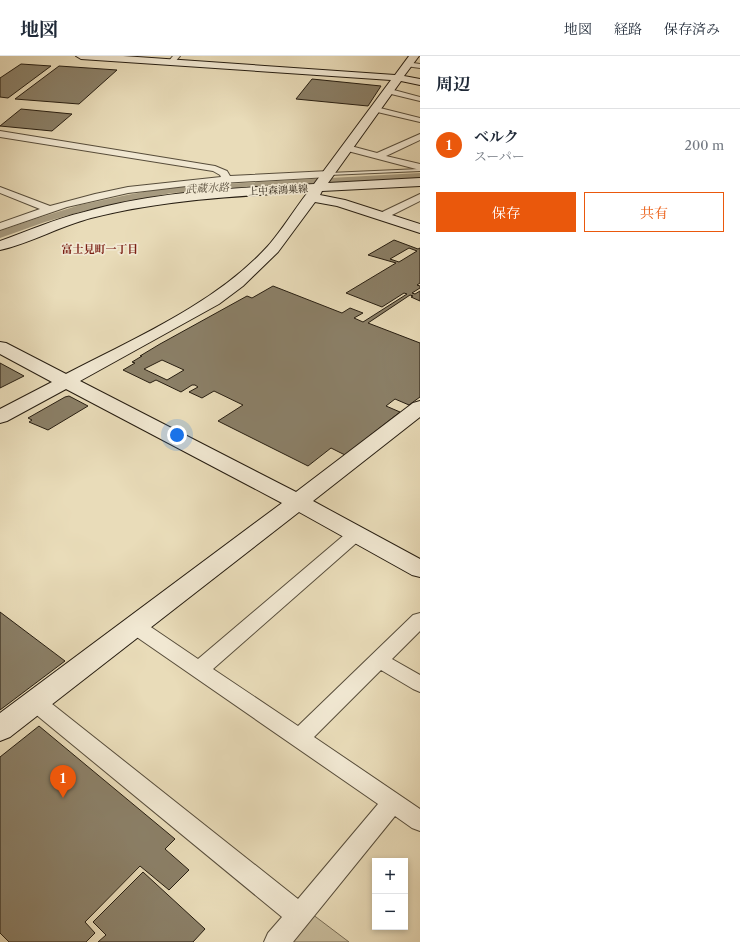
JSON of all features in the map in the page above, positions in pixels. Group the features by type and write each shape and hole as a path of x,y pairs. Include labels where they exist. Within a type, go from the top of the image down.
{"street":[{"path":"81,56 175,59 398,78 420,82"},
{"path":"0,416 168,327 213,301 237,283 273,249 390,91 398,78 414,62"},
{"path":"390,91 420,99"},
{"path":"376,109 420,120"},
{"path":"0,134 215,169 224,173 227,180"},
{"path":"378,156 418,139"},
{"path":"347,148 419,166"},
{"path":"0,228 48,209 128,190 167,184 227,180 322,184 340,203 420,228"},
{"name":"上中森鴻巣線","path":"0,246 87,215 144,203 216,194 322,184 420,182"},
{"path":"0,190 48,209"},
{"path":"382,216 420,197"},
{"path":"0,347 298,502 420,569"},
{"path":"0,729 419,408"},
{"path":"199,670 356,534"},
{"path":"299,738 420,620"},
{"path":"135,626 420,821"},
{"path":"379,660 420,684"},
{"path":"35,702 299,915"},
{"path":"277,942 393,802"}],"lane":[{"path":"322,184 419,166"}],"shaded area":[{"path":"312,914 349,942 290,942"}],"building":[{"path":"21,64 51,66 8,98 0,97 0,78"},
{"path":"59,66 117,70 79,104 15,99"},
{"path":"312,79 381,86 368,106 296,99"},
{"path":"21,109 72,114 52,131 0,126"},
{"path":"394,240 418,249 420,248 420,283 417,285 420,286 420,288 412,293 415,294 420,291 420,301 411,297 413,296 410,295 368,323 420,343 420,397 409,405 395,399 386,406 400,412 345,455 331,448 308,466 218,421 243,405 214,391 202,398 189,392 198,387 195,385 192,385 181,392 156,380 150,383 123,370 135,363 132,362 142,356 140,356 160,344 247,296 252,298 273,286 342,313 350,308 363,313 354,318 363,322 407,294 404,293 382,307 346,293 396,263 368,255","holes":["409,248 417,251 399,262 390,259","162,360 184,370 167,380 144,369"]},
{"path":"0,363 24,376 0,388"},
{"path":"69,396 88,406 48,430 29,422 32,420 28,418"},
{"path":"0,612 65,661 0,710"},
{"path":"39,726 175,839 165,849 189,870 169,890 140,866 85,922 95,933 86,942 9,942 0,933 0,757"},
{"path":"143,872 205,929 193,942 98,942 106,935 93,922"}],"waterway":[{"name":"武蔵水路","path":"0,235 63,213 105,202 171,190 420,176"}],"place":[{"name":"ベルク","path":"63,798"}],"district":[{"name":"富士見町一丁目","path":"100,249"}]}
